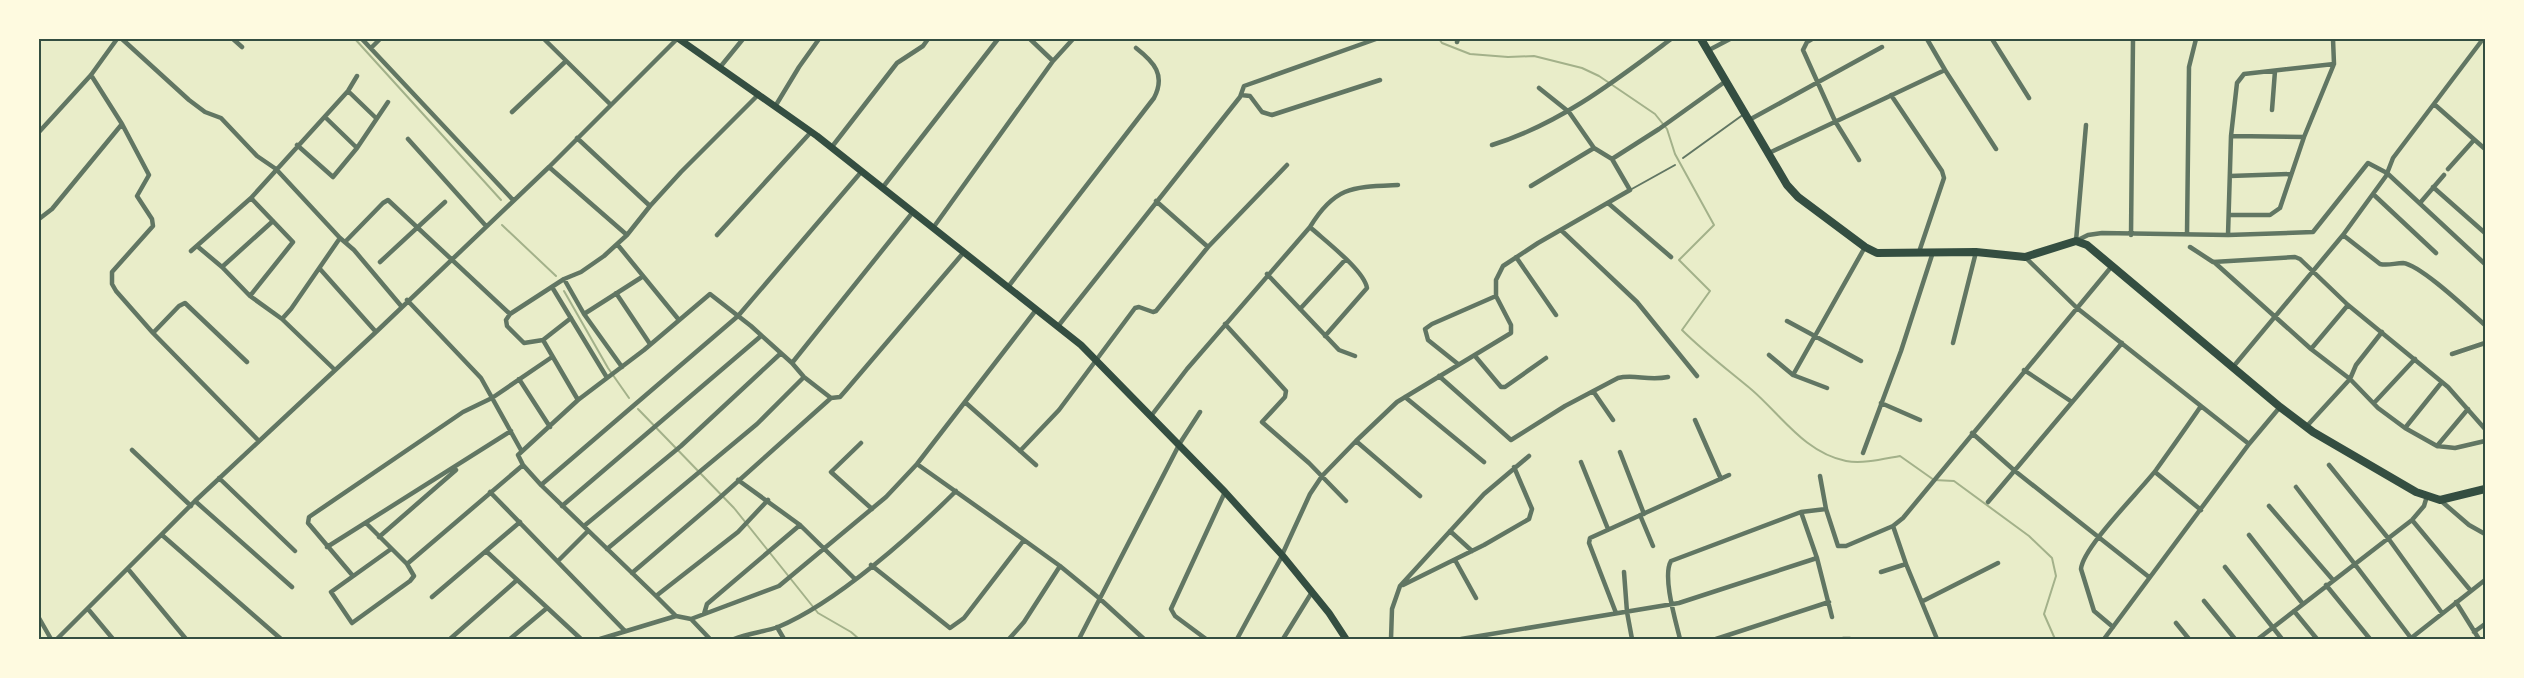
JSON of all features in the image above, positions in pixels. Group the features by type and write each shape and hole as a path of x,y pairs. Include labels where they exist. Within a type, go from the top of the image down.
{"main road":[{"path":"678,39 776,105 1059,326 1096,358 1180,443 1282,555 1346,639"},
{"path":"1701,39 1788,185 1798,197 1865,247 1877,253 1976,252 2025,257 2076,241 2087,245 2280,407 2359,462 2416,492 2440,500 2485,489"}],"street":[{"path":"39,132 91,75 117,39"},
{"path":"122,39 189,100 205,112 221,118 257,156 276,168 402,307"},
{"path":"232,39 242,47"},
{"path":"362,39 513,200"},
{"path":"371,48 380,39"},
{"path":"57,639 258,440 376,332 549,167 678,39"},
{"path":"721,66 743,39"},
{"path":"776,105 819,39"},
{"path":"831,148 897,63 923,46 928,39"},
{"path":"883,187 998,39"},
{"path":"1029,39 1053,61"},
{"path":"933,228 1053,61 1072,39"},
{"path":"1059,326 1248,83 1376,39"},
{"path":"1492,145 1569,112 1606,89 1671,39"},
{"path":"1708,50 1730,39"},
{"path":"1812,39 1807,42 1803,50 1835,121 1859,160"},
{"path":"1927,39 1996,149"},
{"path":"1992,39 2030,98"},
{"path":"2131,235 2133,39"},
{"path":"2187,234 2189,67 2196,39"},
{"path":"2229,215 2270,215 2280,208 2304,137 2334,64 2333,39"},
{"path":"2233,367 2343,235 2373,195 2387,173 2393,158 2483,39"},
{"path":"545,40 611,105"},
{"path":"1747,116 1818,82 1882,47"},
{"path":"1008,287 1154,98 1160,87 1157,71 1151,60 1136,48"},
{"path":"512,112 566,61"},
{"path":"2228,235 2231,136 2237,83 2240,77 2244,74 2334,64"},
{"path":"1769,153 1945,70"},
{"path":"2272,110 2275,71"},
{"path":"91,75 122,124 149,175 137,196 153,224 152,229 112,272 112,284 153,333 258,440"},
{"path":"191,251 251,198 348,91 357,76"},
{"path":"1241,94 1250,96 1262,112 1272,115 1380,80"},
{"path":"1612,159 1727,81"},
{"path":"1237,639 1282,555 1310,494 1322,476 1356,441 1405,397 1504,339 1512,329 1496,296 1496,280 1503,266 1630,190 1612,159 1594,148 1569,112 1539,88"},
{"path":"348,91 376,118"},
{"path":"571,318 543,340 524,343 515,337 506,324 510,314 564,279 581,272 627,235 650,206 759,94"},
{"path":"1891,95 1942,171 1944,178 1919,252"},
{"path":"297,145 333,177 357,148 388,102"},
{"path":"2434,104 2485,150"},
{"path":"325,117 357,148"},
{"path":"39,219 52,209 122,124"},
{"path":"2076,241 2086,125"},
{"path":"717,235 811,132"},
{"path":"2231,136 2304,137"},
{"path":"577,138 650,206"},
{"path":"408,139 486,226"},
{"path":"2448,169 2474,140"},
{"path":"1531,186 1594,148"},
{"path":"2076,241 2088,235 2103,233 2228,235 2313,232 2366,164 2375,165 2387,173 2485,264"},
{"path":"1020,451 1059,410 1135,308 1156,311 1208,247 1287,165"},
{"path":"549,167 627,235"},
{"path":"541,485 738,316 862,171"},
{"path":"2230,176 2291,174"},
{"path":"2420,203 2444,175"},
{"path":"1151,416 1267,274 1310,227 1322,207 1347,189 1398,185"},
{"path":"2433,187 2485,233"},
{"path":"2373,195 2436,253"},
{"path":"250,296 293,242 251,198"},
{"path":"282,319 343,240 388,200 510,314"},
{"path":"1156,201 1208,247"},
{"path":"380,262 445,202"},
{"path":"1608,203 1671,257"},
{"path":"792,363 913,212"},
{"path":"222,267 273,221"},
{"path":"1310,227 1357,271 1367,288 1325,336"},
{"path":"1561,230 1637,302 1697,376"},
{"path":"2343,235 2380,264 2403,263 2412,266 2430,278 2485,325"},
{"path":"617,244 679,320"},
{"path":"197,246 222,267 250,296 282,319 335,370"},
{"path":"1793,375 1865,247"},
{"path":"2190,247 2213,262 2350,379 2378,408 2405,428 2437,446 2455,448 2485,441"},
{"path":"632,573 831,398 840,397 964,252"},
{"path":"1863,453 1933,252"},
{"path":"1953,343 1976,252"},
{"path":"1516,257 1556,315"},
{"path":"2025,257 2077,308 2249,444"},
{"path":"2213,262 2295,257 2300,259 2312,273 2348,305 2442,382 2485,429"},
{"path":"1300,309 1345,260"},
{"path":"1820,476 1826,509 1840,547 1893,526 1903,518 1928,485 2112,266"},
{"path":"320,269 376,332"},
{"path":"1267,274 1339,350 1355,356"},
{"path":"584,314 642,277"},
{"path":"564,279 584,314 622,367"},
{"path":"552,287 608,375"},
{"path":"616,293 650,344"},
{"path":"675,616 522,465 518,455 521,450 550,427 578,399 622,367 710,294 831,398"},
{"path":"1458,364 1428,340 1425,329 1496,296"},
{"path":"407,300 481,378 521,450"},
{"path":"153,333 179,306 185,303 247,362"},
{"path":"2311,348 2348,305"},
{"path":"691,620 779,586 872,509 917,464 1036,310"},
{"path":"1787,321 1814,338 1861,361"},
{"path":"1225,324 1286,391 1285,397 1262,422 1346,501"},
{"path":"2306,427 2350,379 2356,365 2382,332"},
{"path":"562,506 761,336"},
{"path":"543,340 578,399"},
{"path":"1988,502 2122,343"},
{"path":"2452,354 2485,343"},
{"path":"558,561 586,528 681,446 780,354"},
{"path":"1768,355 1793,375 1827,388"},
{"path":"1475,356 1501,387 1546,358"},
{"path":"353,576 327,548 309,523 310,516 463,412 492,398 552,357"},
{"path":"2374,403 2415,359"},
{"path":"2024,370 2072,402"},
{"path":"1439,376 1511,440 1593,391 1627,376 1653,380 1668,377"},
{"path":"608,549 757,424 804,377"},
{"path":"519,379 550,427"},
{"path":"2405,428 2442,382"},
{"path":"1593,391 1612,420"},
{"path":"1405,397 1484,462"},
{"path":"966,403 1036,465"},
{"path":"1881,403 1920,420"},
{"path":"2113,627 2094,611 2081,569 2082,563 2100,537 2155,472 2201,406"},
{"path":"2104,639 2249,444 2280,407"},
{"path":"2437,446 2468,409"},
{"path":"1079,639 1180,443 1200,412"},
{"path":"1695,420 1720,479"},
{"path":"327,548 511,431"},
{"path":"1972,433 2015,471 2149,577"},
{"path":"1356,441 1420,496"},
{"path":"861,443 832,468 831,472 872,509"},
{"path":"132,450 292,587"},
{"path":"1620,452 1653,546"},
{"path":"1391,639 1392,609 1400,586 1484,494 1529,456"},
{"path":"379,537 467,460"},
{"path":"1581,462 1608,530"},
{"path":"917,464 1060,566 1144,639"},
{"path":"407,564 522,465"},
{"path":"2329,465 2388,538 2442,614"},
{"path":"1400,586 1472,551 1531,515 1532,509 1514,467"},
{"path":"2155,472 2200,510"},
{"path":"1617,613 1589,541 1592,537 1730,475"},
{"path":"219,478 296,551"},
{"path":"738,480 800,525 855,579"},
{"path":"2296,487 2411,638 2485,580"},
{"path":"734,639 752,632 777,627 819,604 855,579 937,510 956,491"},
{"path":"490,492 625,631"},
{"path":"1206,639 1175,616 1171,609 1225,492"},
{"path":"2258,639 2412,520 2424,506 2427,496"},
{"path":"656,596 738,532 768,500"},
{"path":"2440,500 2469,525 2485,534"},
{"path":"2269,506 2333,580"},
{"path":"1680,639 1671,604 1668,567 1671,561 1802,512 1826,509"},
{"path":"1802,512 1833,617"},
{"path":"2412,520 2471,591"},
{"path":"432,597 520,522"},
{"path":"366,523 407,564 414,575 412,580 352,623 345,616 331,592 391,549"},
{"path":"704,614 707,604 800,525"},
{"path":"1893,526 1937,639"},
{"path":"1450,531 1472,551"},
{"path":"162,535 281,639"},
{"path":"2249,535 2303,604"},
{"path":"871,565 950,628 964,618 1024,540"},
{"path":"486,551 581,639"},
{"path":"1461,639 1671,604 1817,558"},
{"path":"1455,560 1476,598"},
{"path":"1923,601 1998,563"},
{"path":"1881,572 1906,564"},
{"path":"1009,639 1024,622 1060,566"},
{"path":"2225,567 2282,639"},
{"path":"128,569 186,639"},
{"path":"1624,572 1632,639"},
{"path":"450,639 517,580"},
{"path":"2326,585 2370,639"},
{"path":"1283,639 1312,592"},
{"path":"2204,601 2235,639"},
{"path":"1716,639 1829,602"},
{"path":"2456,603 2478,638"},
{"path":"514,638 547,608"},
{"path":"88,609 113,639"},
{"path":"2294,611 2317,639"},
{"path":"600,639 675,616 691,620 710,639"},
{"path":"39,618 51,639"},
{"path":"2176,623 2189,639"},
{"path":"2474,632 2485,624"},
{"path":"777,627 784,639"},
{"path":"1132,639 1136,632"},
{"path":"1844,639 1850,639"}],"lane":[{"path":"1683,158 1747,116"},
{"path":"1630,190 1676,165"}],"waterway":[{"path":"355,39 501,200"},
{"path":"1439,39 1442,43 1470,54 1508,57 1534,56 1582,68 1599,76 1655,114 1667,129 1675,154 1714,225 1679,260 1710,291 1682,330 1752,390 1794,432 1818,450 1831,457 1853,462 1900,456 1934,480 1954,481 2029,536 2052,558 2056,576 2044,614 2055,639"},
{"path":"502,225 556,276"},
{"path":"564,291 608,368 629,398"},
{"path":"638,409 734,508 818,613 859,639"}]}
